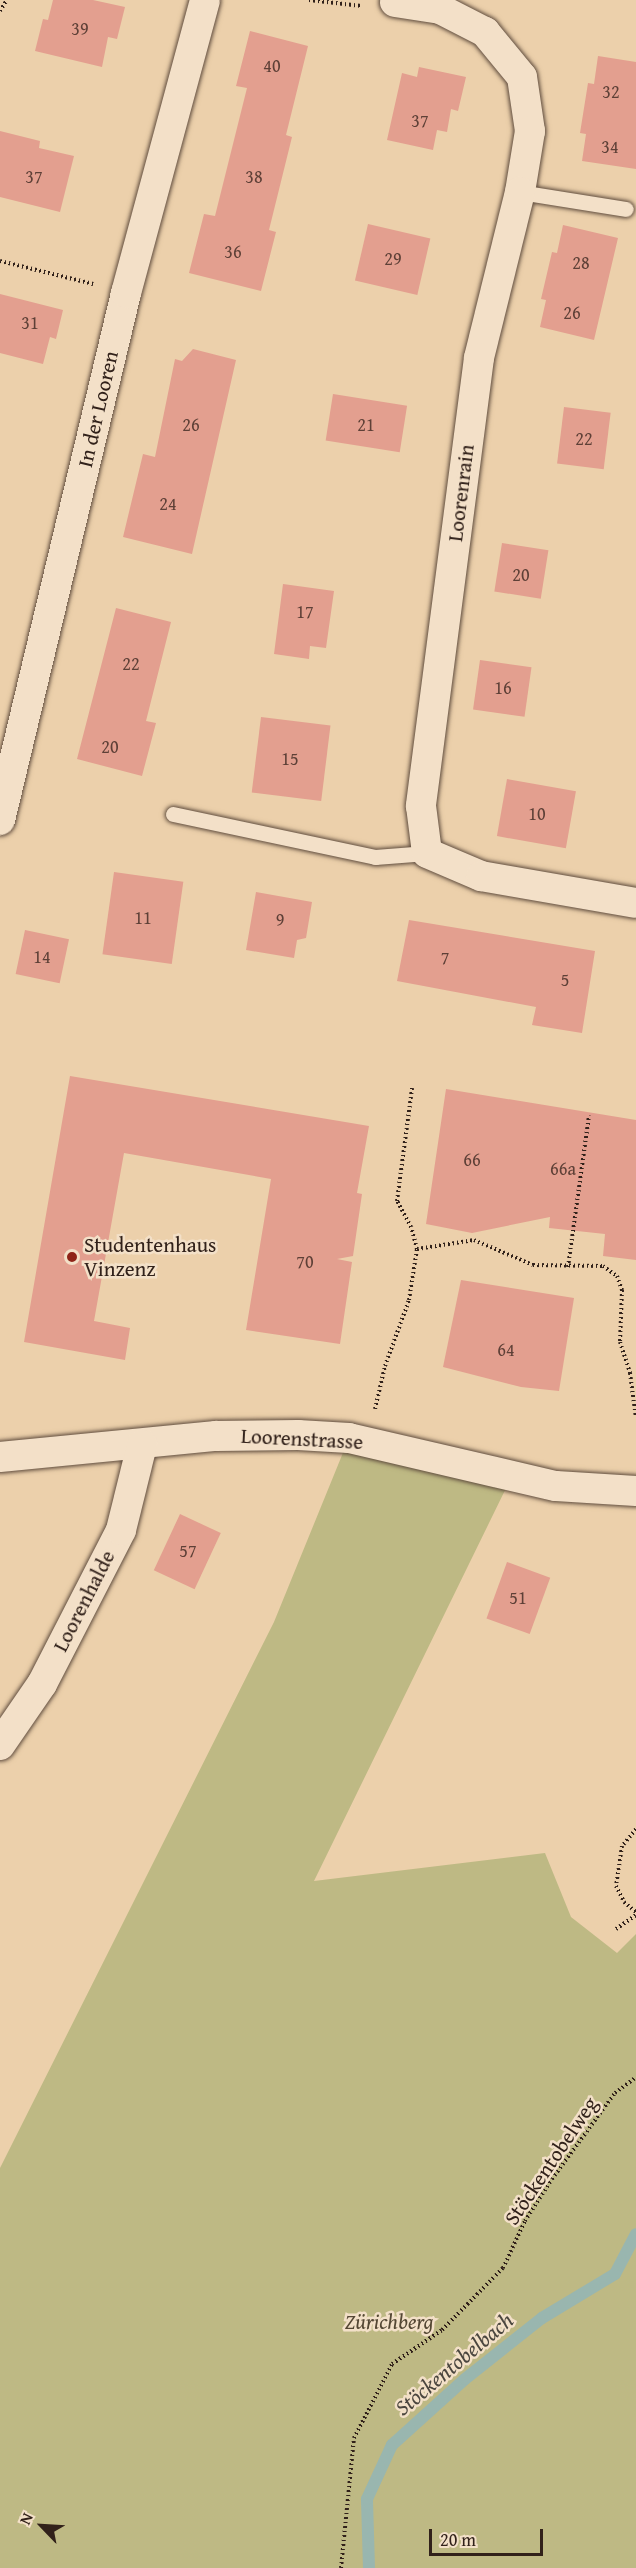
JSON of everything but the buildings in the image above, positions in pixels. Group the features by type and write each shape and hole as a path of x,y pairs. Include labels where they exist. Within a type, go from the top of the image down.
{"street":[{"name":"In der Looren","path":"0,820 8,753 126,293 205,0"},
{"name":"Loorenrain","path":"381,4 440,9 485,32 522,77 530,131 520,192 477,370 421,806 427,853"},
{"path":"427,853 481,876 636,903"},
{"name":"Loorenstrasse","path":"0,1457 248,1434 349,1438 556,1486 636,1491"},
{"name":"Loorenhalde","path":"0,1745 42,1684 121,1530 142,1445"}],"lane":[{"path":"520,192 626,209"},
{"path":"173,814 375,857 427,853"}],"path":[{"path":"0,11 7,0"},
{"path":"309,0 381,4"},
{"path":"0,261 126,293"},
{"path":"367,1442 385,1366 409,1300 417,1249 397,1201 412,1088"},
{"path":"568,1267 589,1115"},
{"path":"417,1249 474,1240 533,1265 603,1266 617,1276 622,1290 620,1342 630,1373 636,1418"},
{"path":"616,1929 636,1914 624,1902 616,1886 622,1846 636,1829"},
{"name":"Stöckentobelweg","path":"341,2568 354,2438 392,2364 442,2330 503,2268 546,2187 615,2093 636,2077"}],"green space":[{"name":"Zürichberg","path":"349,1438 512,1476 314,1881 545,1853 571,1917 617,1953 636,1934 636,2568 0,2568 0,2168 274,1622"}],"waterway":[{"name":"Stöckentobelbach","path":"369,2568 367,2499 392,2445 465,2379 542,2318 615,2274 636,2234"}],"place":[{"name":"Studentenhaus Vinzenz","path":"72,1257"}]}
